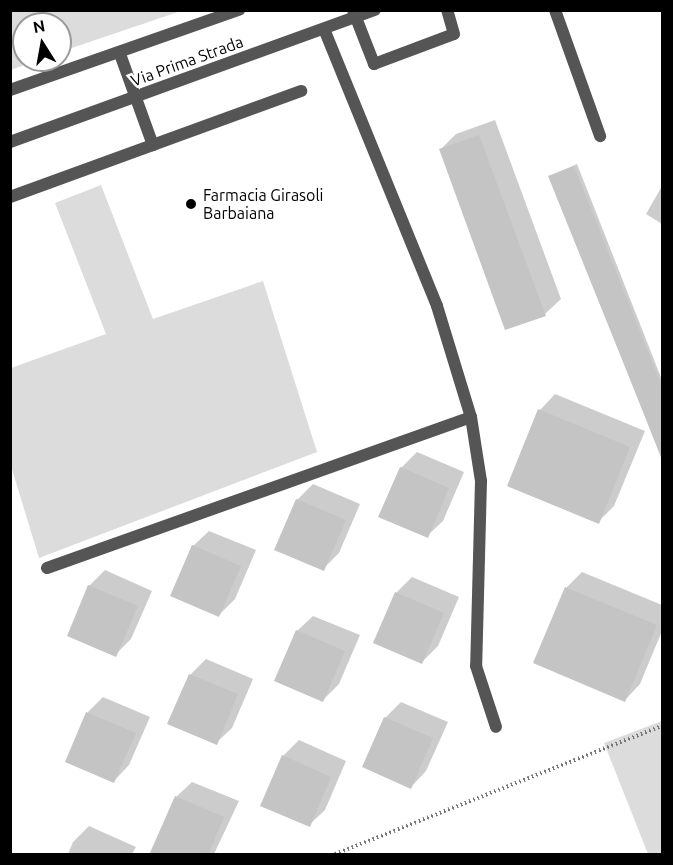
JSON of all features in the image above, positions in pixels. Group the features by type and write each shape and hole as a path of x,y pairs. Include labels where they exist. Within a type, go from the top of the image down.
{"street":[{"path":"10,90 120,54 239,10"},
{"name":"Via Prima Strada","path":"10,142 324,29 354,14 375,10"},
{"path":"354,14 374,64 454,34 447,10"},
{"path":"555,10 600,136"},
{"path":"324,29 437,306 471,417 481,481 476,666 496,727"},
{"path":"120,54 153,145"},
{"path":"10,197 301,91"},
{"path":"47,568 471,417"}],"path":[{"path":"336,855 663,726"}],"shaded area":[{"path":"11,10 181,11 72,48 72,12 12,12 11,70"},
{"path":"101,185 153,319 263,281 317,452 39,558 11,466 11,368 106,334 55,203"},
{"path":"662,721 662,854 648,854 604,743"}],"building":[{"path":"479,135 546,316 505,330 439,149"},
{"path":"574,166 663,389 663,461 548,176"},
{"path":"538,409 630,447 599,524 507,486"},
{"path":"400,467 449,488 428,538 378,517"},
{"path":"296,499 346,520 324,571 274,550"},
{"path":"192,545 241,566 219,617 170,596"},
{"path":"88,585 138,606 116,657 67,636"},
{"path":"565,587 657,625 625,702 533,663"},
{"path":"395,592 444,613 422,664 373,643"},
{"path":"296,630 345,651 323,702 274,681"},
{"path":"189,674 238,694 217,745 167,724"},
{"path":"86,712 136,733 114,783 65,762"},
{"path":"384,717 433,738 411,789 362,767"},
{"path":"282,755 331,777 310,827 260,806"},
{"path":"175,796 224,817 208,855 149,855"}],"place":[{"name":"Farmacia Girasoli Barbaiana","path":"191,204"}]}
